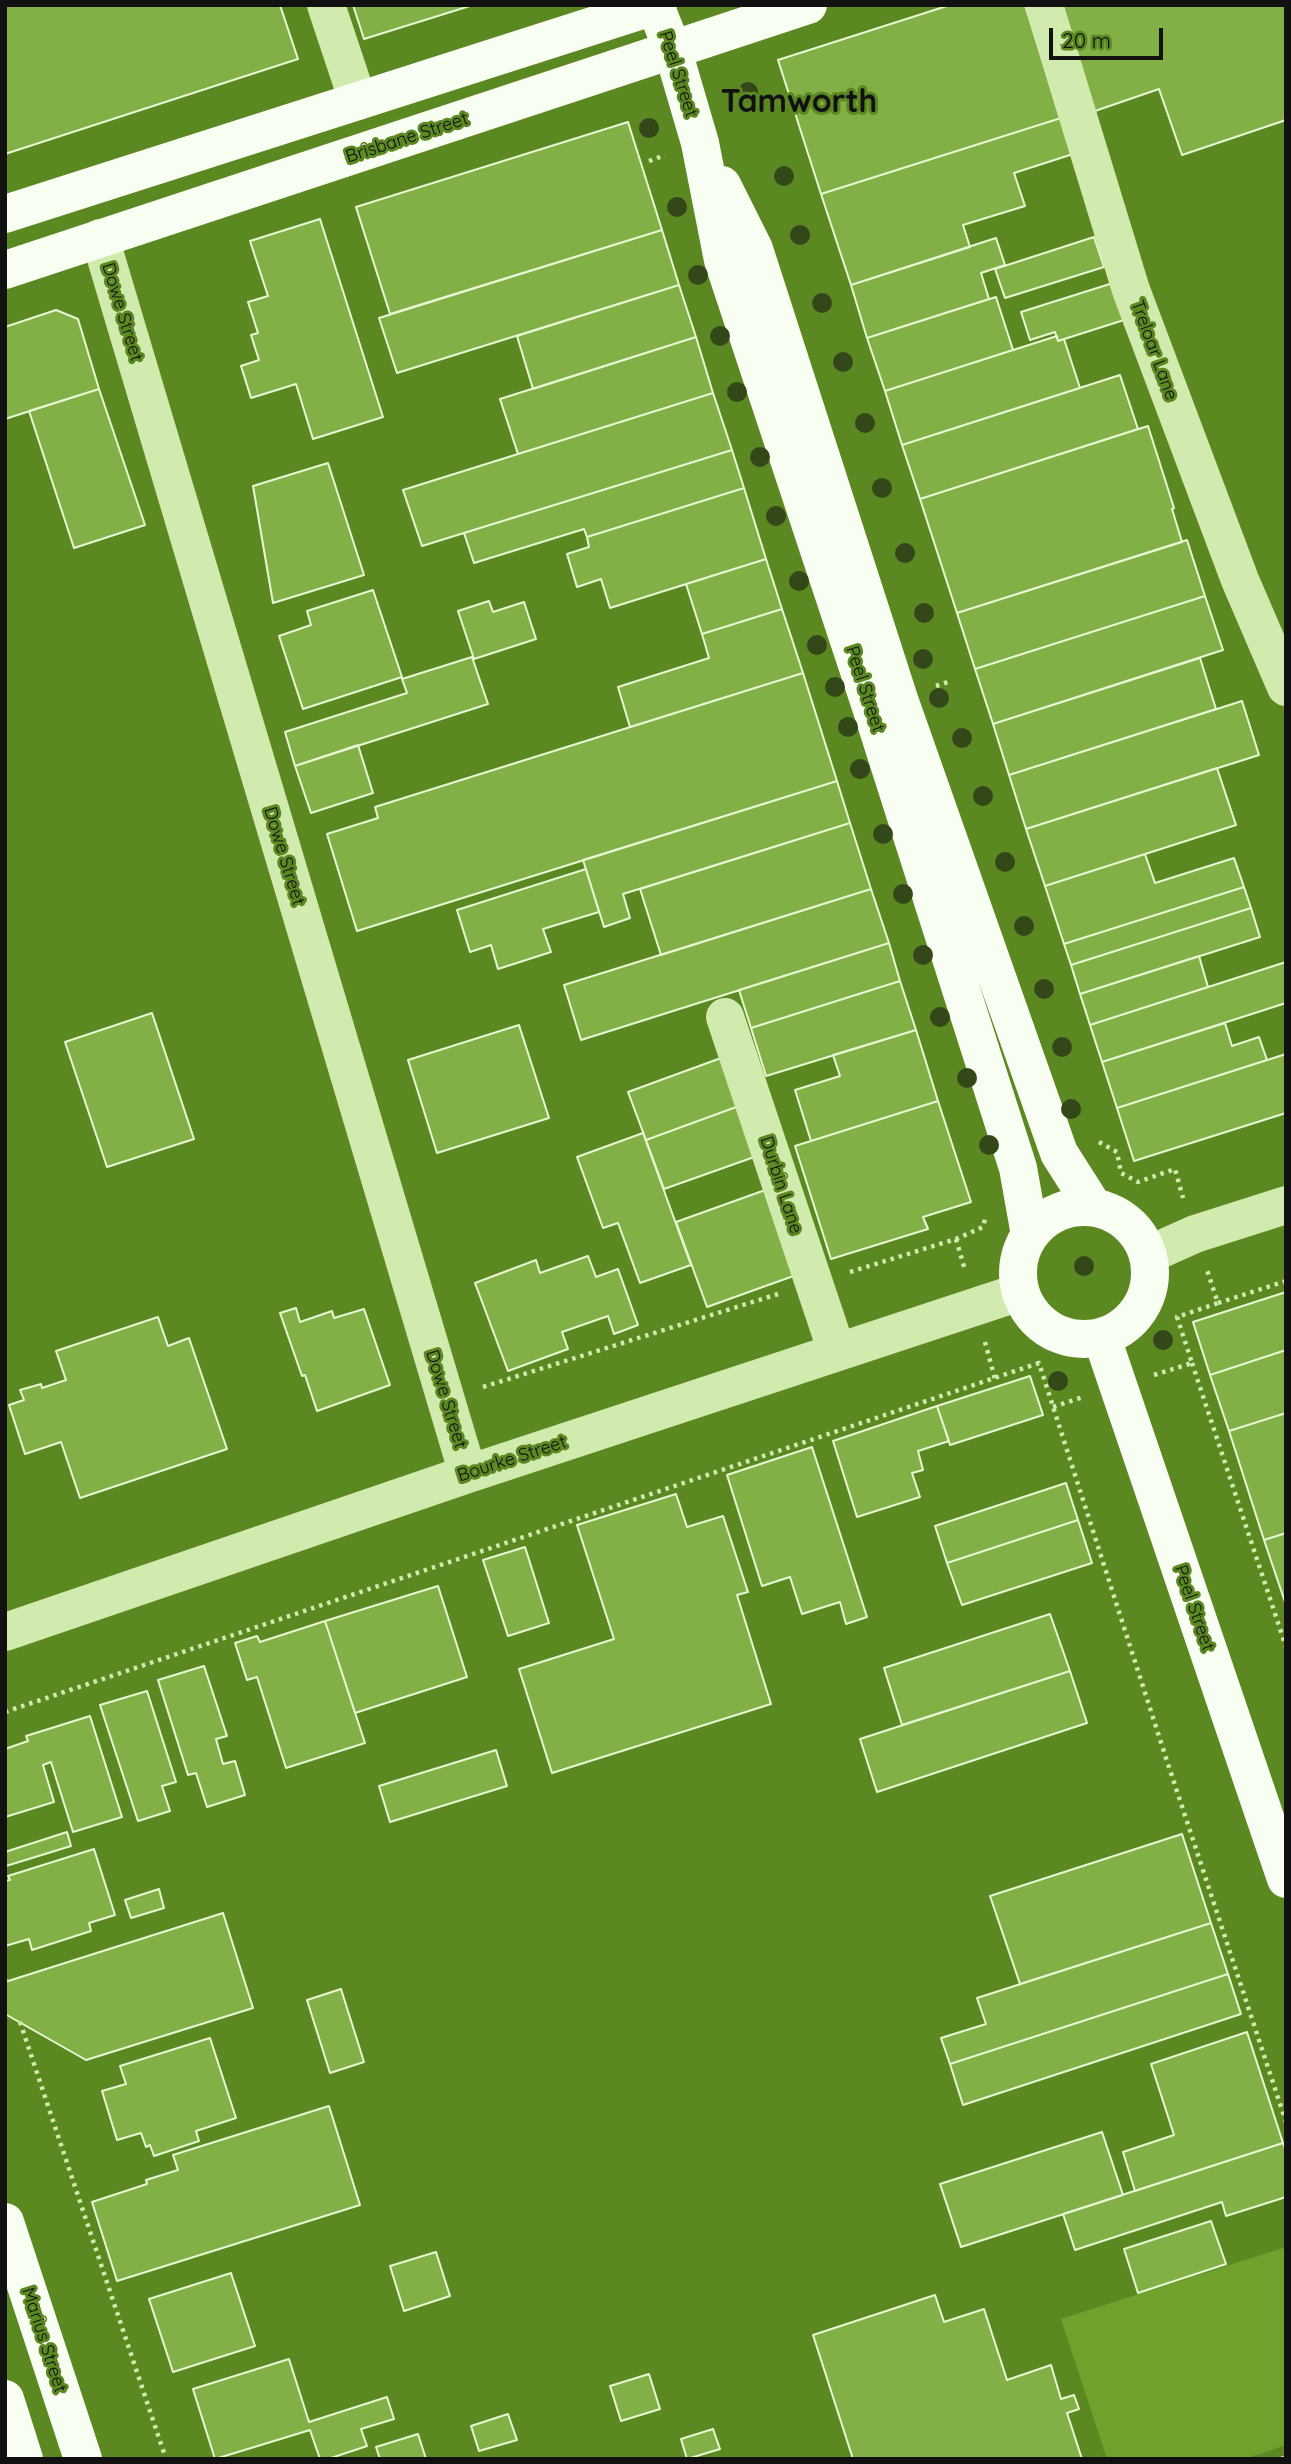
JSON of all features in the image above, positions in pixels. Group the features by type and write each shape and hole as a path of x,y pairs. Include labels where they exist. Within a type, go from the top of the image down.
{"main road":[{"name":"Brisbane Street","path":"5,270 808,5"},
{"path":"5,214 656,6"},
{"name":"Peel Street","path":"656,6 673,51 683,148 723,260 871,707 1018,1168 1030,1235"},
{"name":"Peel Street","path":"683,148 754,249 899,699 1059,1153 1092,1205"},
{"path":"1092,1205 1123,1220 1139,1235 1148,1255 1151,1276 1147,1297 1137,1315 1121,1329 1102,1338 1081,1340 1060,1335 1042,1325 1028,1310 1020,1292 1017,1271 1021,1252 1030,1235 1043,1221 1063,1210 1092,1205"},
{"name":"Peel Street","path":"1102,1338 1286,1879"},
{"name":"Marius Street","path":"5,2222 83,2459"},
{"path":"5,2399 24,2459"}],"street":[{"path":"326,5 358,101"},
{"name":"Treloar Lane","path":"1044,5 1131,290 1240,580 1286,687"},
{"name":"Dowe Street","path":"100,238 468,1474"},
{"name":"Durbin Lane","path":"725,1017 837,1352"},
{"path":"1148,1255 1195,1234 1286,1205"},
{"name":"Bourke Street","path":"5,1632 468,1474 1020,1292"}],"path":[{"path":"649,161 683,148"},
{"path":"1098,1141 1117,1152 1121,1173 1138,1182 1175,1169 1184,1199"},
{"path":"491,1384 956,1239 982,1227 986,1214 984,1204"},
{"path":"956,1239 965,1271"},
{"path":"1206,1266 1218,1303"},
{"path":"1286,1281 1177,1317 1286,1647"},
{"path":"986,1345 995,1378"},
{"path":"5,1712 1040,1363 1286,2122"},
{"path":"1158,1374 1192,1363"},
{"path":"1054,1407 1082,1398"},
{"path":"20,2022 166,2459"}],"green space":[{"path":"1286,2247 1286,2445 1245,2459 1107,2459 1061,2319"}],"building":[{"path":"5,5 280,5 298,59 5,154"},
{"path":"353,5 473,5 364,39"},
{"path":"950,5 1025,5 1061,118 821,194 778,60"},
{"path":"1054,5 1286,5 1286,120 1182,155 1159,89 1092,112"},
{"path":"1061,118 1073,154 1014,173 1025,206 963,225 970,247 851,285 821,194"},
{"path":"628,122 662,230 390,314 356,207"},
{"path":"320,219 383,417 313,439 296,384 251,398 241,366 259,360 251,335 258,333 248,302 268,296 250,241"},
{"path":"662,230 679,285 397,373 379,318"},
{"path":"1094,237 1104,267 1005,298 995,269"},
{"path":"996,238 1005,265 981,273 989,299 867,338 851,285"},
{"path":"1113,283 1124,320 1058,341 1055,332 1030,340 1021,312"},
{"path":"679,285 696,337 533,389 517,336"},
{"path":"996,297 1013,350 885,391 867,338"},
{"path":"56,310 78,319 99,389 5,419 5,327"},
{"path":"1057,336 1058,341 1064,339 1080,388 902,445 885,391"},
{"path":"696,337 713,393 518,454 500,399"},
{"path":"1120,375 1138,429 920,499 902,445"},
{"path":"99,389 145,525 74,548 29,411"},
{"path":"713,393 732,450 422,546 403,490"},
{"path":"1148,426 1182,542 957,613 920,499"},
{"path":"732,450 744,488 587,537 584,529 474,563 464,533"},
{"path":"328,463 364,575 273,603 253,486"},
{"path":"744,488 766,559 610,608 601,579 577,587 567,554 589,547 587,537"},
{"path":"1187,540 1205,596 975,669 957,613"},
{"path":"766,559 782,609 702,634 686,584"},
{"path":"373,590 402,677 303,709 279,636 311,625 307,611"},
{"path":"1205,596 1223,650 993,724 975,669"},
{"path":"489,601 493,612 524,602 536,639 474,659 458,611"},
{"path":"782,609 803,673 630,727 618,687 709,658 702,634"},
{"path":"472,657 488,704 295,766 285,732 407,693 402,679"},
{"path":"1200,658 1216,709 1009,775 993,724"},
{"path":"803,673 837,781 357,931 327,834 378,818 375,807"},
{"path":"1242,701 1259,755 1026,829 1009,775"},
{"path":"358,745 373,793 311,813 295,766"},
{"path":"1217,768 1236,825 1045,886 1026,829"},
{"path":"837,781 850,823 623,894 630,918 604,927 583,860"},
{"path":"850,823 871,889 661,955 640,889"},
{"path":"1145,854 1155,883 1234,858 1244,887 1064,944 1045,886"},
{"path":"586,869 599,912 543,929 551,952 498,969 491,945 470,952 457,910"},
{"path":"1244,887 1251,908 1071,965 1064,944"},
{"path":"871,889 889,943 581,1040 564,985"},
{"path":"1251,908 1260,937 1080,994 1071,965"},
{"path":"889,943 900,981 751,1028 739,990"},
{"path":"1199,956 1208,987 1090,1025 1080,994"},
{"path":"1286,962 1286,1003 1102,1062 1090,1025"},
{"path":"900,981 916,1030 766,1076 751,1028"},
{"path":"152,1013 194,1139 107,1167 65,1042"},
{"path":"1225,1023 1232,1046 1259,1037 1267,1060 1117,1108 1102,1062"},
{"path":"519,1025 549,1118 437,1153 408,1060"},
{"path":"916,1030 938,1101 811,1141 795,1090 840,1076 833,1055"},
{"path":"1286,1054 1286,1113 1134,1161 1117,1108"},
{"path":"721,1058 739,1106 646,1140 628,1092"},
{"path":"938,1101 971,1202 923,1217 928,1229 831,1259 795,1146"},
{"path":"739,1106 757,1156 664,1189 646,1140"},
{"path":"643,1133 691,1265 640,1283 618,1223 603,1228 577,1157"},
{"path":"768,1189 799,1274 707,1307 676,1222"},
{"path":"588,1256 596,1277 618,1269 638,1325 614,1334 608,1316 562,1332 568,1349 508,1371 475,1283 536,1260 540,1273"},
{"path":"1286,1292 1286,1350 1210,1375 1193,1322"},
{"path":"296,1308 300,1322 332,1311 334,1318 364,1309 390,1385 317,1411 280,1313"},
{"path":"158,1317 168,1346 189,1338 227,1449 80,1498 61,1442 25,1454 9,1405 24,1400 20,1390 41,1384 42,1388 66,1380 56,1351"},
{"path":"1286,1350 1286,1413 1229,1431 1210,1375"},
{"path":"1030,1376 1043,1415 950,1445 937,1406"},
{"path":"937,1406 949,1441 918,1451 923,1470 912,1473 920,1497 857,1517 833,1441"},
{"path":"1286,1413 1286,1533 1264,1540 1229,1431"},
{"path":"812,1447 867,1617 846,1624 840,1602 802,1614 790,1577 762,1586 727,1475"},
{"path":"1066,1483 1078,1520 947,1563 935,1526"},
{"path":"676,1494 687,1527 723,1516 748,1592 737,1595 771,1704 552,1773 519,1669 614,1639 577,1525"},
{"path":"1078,1520 1092,1563 962,1605 947,1563"},
{"path":"1286,1533 1286,1605 1264,1540"},
{"path":"525,1547 549,1623 508,1636 483,1560"},
{"path":"438,1586 467,1677 355,1713 325,1621"},
{"path":"1050,1614 1070,1671 902,1725 884,1668"},
{"path":"325,1621 365,1743 286,1768 257,1677 247,1680 235,1643 257,1636 260,1642"},
{"path":"204,1666 227,1736 216,1739 223,1764 235,1761 245,1795 207,1807 196,1773 188,1775 158,1680"},
{"path":"1070,1671 1087,1723 877,1792 860,1739"},
{"path":"147,1691 176,1782 162,1786 170,1811 138,1821 100,1705"},
{"path":"90,1716 122,1817 73,1832 51,1762 43,1765 54,1802 5,1817 5,1749 28,1741 26,1736"},
{"path":"496,1750 507,1786 390,1822 379,1786"},
{"path":"67,1832 71,1846 6,1866 5,1852"},
{"path":"1182,1834 1211,1923 1020,1984 990,1896"},
{"path":"94,1849 115,1915 89,1923 91,1931 32,1950 29,1939 5,1946 5,1881 10,1880 8,1876"},
{"path":"159,1889 164,1908 131,1918 125,1900"},
{"path":"223,1913 253,2008 86,2060 5,2014 5,1982"},
{"path":"1211,1923 1228,1974 950,2064 941,2038 986,2024 977,1998"},
{"path":"1228,1974 1241,2014 963,2105 950,2064"},
{"path":"341,1989 364,2062 330,2073 307,2000"},
{"path":"1247,2032 1283,2143 1135,2191 1123,2152 1174,2135 1151,2064"},
{"path":"210,2038 236,2118 196,2131 199,2141 154,2156 150,2145 146,2147 141,2133 117,2140 102,2091 126,2084 120,2066"},
{"path":"329,2106 360,2205 117,2281 92,2202 147,2184 146,2180 178,2170 173,2155"},
{"path":"1102,2132 1123,2195 961,2247 940,2184"},
{"path":"1283,2143 1286,2150 1286,2197 1226,2216 1222,2202 1075,2250 1063,2214"},
{"path":"1211,2221 1226,2264 1138,2293 1124,2249"},
{"path":"436,2252 450,2296 404,2311 390,2266"},
{"path":"231,2273 255,2346 173,2372 149,2299"},
{"path":"935,2295 944,2322 984,2309 1007,2380 1051,2365 1061,2399 1074,2395 1079,2409 1067,2413 1082,2459 853,2459 813,2335"},
{"path":"289,2359 309,2422 387,2397 394,2419 361,2429 367,2446 328,2459 320,2459 310,2430 215,2459 193,2389"},
{"path":"649,2374 660,2409 621,2421 610,2386"},
{"path":"508,2414 517,2440 479,2451 471,2426"},
{"path":"713,2429 720,2449 687,2459 681,2439"},
{"path":"418,2434 426,2459 380,2459 376,2447"}],"district":[{"name":"Tamworth","path":"799,102"}]}
